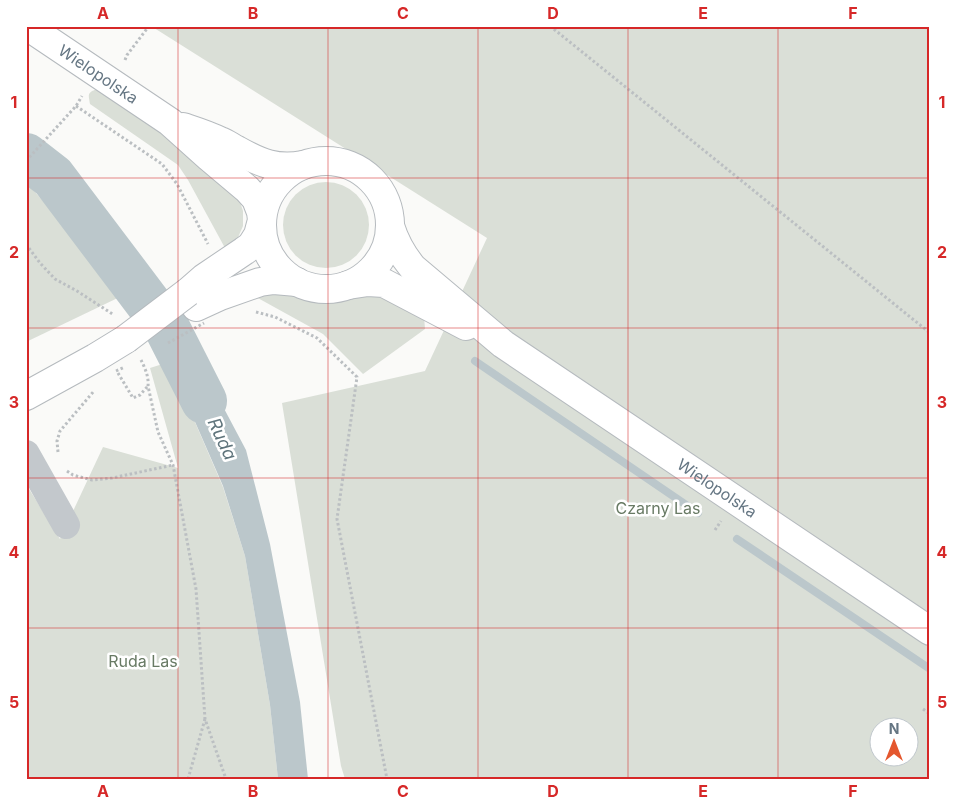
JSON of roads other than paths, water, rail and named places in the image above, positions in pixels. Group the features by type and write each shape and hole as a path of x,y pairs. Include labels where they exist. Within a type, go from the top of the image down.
{"main road":[{"name":"Wielopolska","path":"27,26 170,122 254,196 262,220"},
{"name":"Wielopolska","path":"170,122 220,140 271,166 303,166"},
{"path":"192,299 204,278 251,246 260,230 262,220 264,210 267,200 272,191 278,183 294,170 303,166 314,162 337,162 348,165 363,173 382,194 389,215 390,226 388,241 382,256 373,268 362,278 348,285 322,289 298,282 288,276 273,261 264,241 262,220"},
{"name":"Wielopolska","path":"390,226 398,247 413,268 503,344 930,632"},
{"path":"26,396 103,366 122,328 192,299 220,296 260,282 274,280 298,282"},
{"name":"Wielopolska","path":"348,285 368,282 384,284 503,344"}],"lane":[{"path":"26,454 66,525"}],"water":[{"path":"26,136 47,155 72,168 155,290 134,305 85,232 37,175 26,167"},
{"path":"184,339 202,367 246,450 270,544 300,702 308,779 278,779 270,705 245,556 223,486 162,350"}],"waterway":[{"name":"Ruda","path":"26,156 53,177 167,328 204,401"},
{"path":"475,361 698,513"},
{"path":"737,539 930,669"}],"park label":[{"name":"Czarny Las","path":"658,508"},
{"name":"Ruda Las","path":"143,661"}]}
